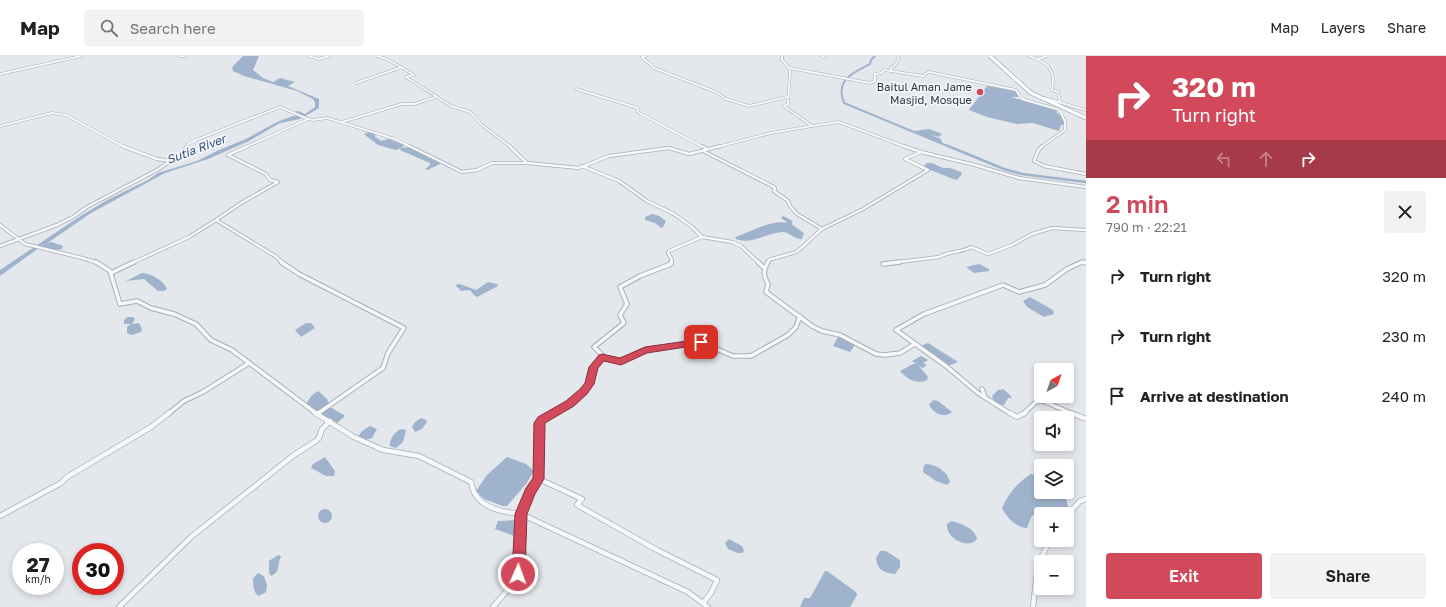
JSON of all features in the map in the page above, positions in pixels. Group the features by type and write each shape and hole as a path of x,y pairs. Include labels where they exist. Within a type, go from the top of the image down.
{"highway":[{"path":"990,56 1021,85 1037,96 1086,118"}],"street":[{"path":"0,74 81,56"},
{"path":"179,56 184,56"},
{"path":"308,56 319,59 330,56"},
{"path":"380,56 414,75 406,77 422,86 436,98 461,111 470,112 482,125 512,148 527,163"},
{"path":"646,56 642,57 654,68 716,92 726,99 732,99 749,106 787,97"},
{"path":"782,56 783,63 789,68 870,83 875,81 875,74 881,73 884,70 923,76 926,72 929,72 1018,91 1021,98 1025,100 1060,110 1066,122 1065,130 1047,142 1037,153 1034,161 1044,166 1086,174"},
{"path":"890,71 891,68 898,63 898,56"},
{"path":"1029,56 1038,59 1052,69 1054,79 1052,90 1058,92 1060,102"},
{"path":"1038,59 1047,56"},
{"path":"356,83 402,67"},
{"path":"789,68 788,104 784,107 812,126"},
{"path":"576,89 638,108 637,111 641,114 689,138 707,150"},
{"path":"1037,96 1086,110"},
{"path":"342,122 402,104 414,104 436,98"},
{"path":"0,246 66,221 87,207 157,170 181,154 188,144 196,140 260,114 280,108 308,119 313,120 327,118 395,139 462,172 477,170 492,164 527,163 579,168 609,156 669,148 689,154 771,133 839,122 878,138 921,152 966,164 975,164 1019,178 1086,187"},
{"path":"0,126 52,113 66,115 122,146 157,159 171,161"},
{"path":"111,273 189,237 241,203 278,182 270,180 266,174 228,155 308,119"},
{"path":"703,151 772,186 775,188 774,191 788,201 789,207 809,222 822,229"},
{"path":"914,344 900,353 885,355 876,354 840,335 822,331 812,326 766,292 768,284 764,277 764,268 769,260 795,253 822,229 851,217 900,185 928,170 905,159 921,152"},
{"path":"582,166 618,181 647,201 674,214 692,227 702,237 732,242 740,246 764,268"},
{"path":"216,220 275,256 295,271 352,300 374,314 404,328 388,353 383,368 317,414"},
{"path":"0,225 22,242 90,261 107,268 111,273 120,304 134,300 151,308 178,315 196,324 212,340 232,350 317,414 354,437 383,450 414,454 428,460 444,470 471,482 474,493 480,500 491,507 503,512 521,514 688,592 708,607"},
{"path":"883,264 939,257 944,254 964,251 971,247 988,254 1012,245 1032,234 1052,228 1086,230"},
{"path":"602,357 602,354 594,347 624,323 620,315 627,304 620,288 640,276 671,264 672,260 668,253 669,251 689,244 702,237"},
{"path":"1086,263 1083,262 1067,269 1045,285 1019,292 1003,285 924,314 896,330 946,366 962,381 985,398 1017,417 1021,416 1037,401 1043,401 1086,420"},
{"path":"602,357 621,361 645,350 701,342 733,356 751,356 788,335 796,326 800,316"},
{"path":"493,607 516,580 518,574 521,514 530,492 539,479 539,423 584,392 590,384 594,367 602,357"},
{"path":"0,516 61,483 67,477 151,427 184,401 204,392 249,363"},
{"path":"982,389 985,398"},
{"path":"119,607 191,537 289,459 316,441 319,438 322,428 330,421"},
{"path":"539,479 582,499 577,504 650,546 717,580 711,593 703,603"},
{"path":"1074,507 1080,500 1086,499"},
{"path":"1032,607 1038,564 1046,547"}],"water":[{"path":"243,56 259,56 253,70 263,78 273,82 280,78 295,82 288,86 319,99 319,108 300,119 280,123 249,141 208,159 165,173 91,213 46,244 51,242 63,246 62,249 56,250 43,247 43,245 0,276 0,270 82,215 109,199 148,180 158,173 197,161 246,139 277,122 293,116 301,115 294,112 298,111 305,114 315,107 315,102 313,99 297,91 244,76 233,71 232,67"},
{"path":"987,86 1016,91 1020,97 1011,97 1058,110 1056,112 1062,117 1064,125 1061,125 1059,131 1033,123 1017,124 987,117 969,110"},
{"path":"929,129 942,134 939,137 929,134 941,139 942,142 938,142 914,131"},
{"path":"369,132 375,134 375,137 380,141 389,139 405,145 396,150 378,145 364,134"},
{"path":"401,148 411,148 422,152 440,164 428,170 425,169 430,165 430,163 400,150"},
{"path":"927,163 932,163 943,168 950,168 961,172 962,174 957,180 953,179 923,167"},
{"path":"652,214 659,216 666,221 663,227 661,228 655,223 645,220 645,217"},
{"path":"783,216 791,220 793,223 791,224 804,233 802,239 782,232 747,241 736,239 735,237 768,224 782,222 788,223 781,218"},
{"path":"979,264 989,269 989,271 974,273 966,267"},
{"path":"142,273 146,273 157,278 166,286 167,289 164,291 158,291 144,279 126,281"},
{"path":"488,282 497,284 498,286 477,297 470,290 461,291 455,285 460,284 476,290"},
{"path":"1030,297 1053,310 1054,314 1044,317 1027,307 1023,301"},
{"path":"127,317 133,317 135,319 132,324 139,323 142,329 141,332 132,335 127,333 127,327 131,324 124,324 124,320"},
{"path":"306,323 311,323 315,328 301,337 295,330"},
{"path":"838,337 855,345 850,352 833,346"},
{"path":"928,343 958,362 948,366 920,346"},
{"path":"921,356 928,360 923,363 927,365 923,368 919,366 928,377 927,380 920,382 909,379 900,371 913,364 916,364 912,361"},
{"path":"1003,389 1012,398 1008,398 1004,405 996,403 992,396 998,390"},
{"path":"318,391 327,399 329,403 316,412 306,404 312,395"},
{"path":"934,400 938,401 952,412 942,415 935,412 929,404"},
{"path":"330,407 344,415 344,417 337,423 321,415 320,413"},
{"path":"421,418 427,422 422,429 415,432 412,427 415,422"},
{"path":"370,426 377,429 372,438 365,440 358,437 362,431"},
{"path":"401,429 406,430 403,442 396,448 390,446 390,441 393,436"},
{"path":"325,457 335,471 334,476 326,476 311,468 313,464"},
{"path":"507,457 526,464 534,471 526,484 507,506 503,506 484,499 476,491 487,475"},
{"path":"927,464 942,470 949,478 950,482 947,485 936,481 923,472 924,465"},
{"path":"1031,474 1034,475 1034,499 1066,499 1068,507 1034,507 1034,515 1032,515 1027,528 1019,526 1006,515 1002,508 1007,498 1022,481"},
{"path":"325,509 330,511 332,516 330,521 325,523 320,521 318,516 320,511"},
{"path":"519,520 517,537 495,529 498,521"},
{"path":"952,521 971,529 976,535 977,539 968,544 953,538 947,529 947,524"},
{"path":"729,539 742,546 744,551 742,553 738,553 728,549 725,543"},
{"path":"880,551 886,551 900,560 900,567 895,574 884,572 878,565 876,558"},
{"path":"278,555 281,556 278,569 275,574 271,576 269,573 269,561"},
{"path":"825,571 856,592 857,595 850,607 800,607 804,598 810,598"},
{"path":"258,573 264,576 267,585 266,592 259,596 254,591 253,583 253,578"}],"waterway":[{"path":"875,56 871,60 870,64 851,74 847,78 842,88 844,103 950,147"},
{"path":"948,146 1004,169 1022,174 1086,182"}],"place":[{"name":"Baitul Aman Jame Masjid, Mosque","path":"980,92"}],"route":[{"path":"518,574 521,514 530,492 539,479 539,423 541,420 570,403 584,392 590,384 592,372 596,363 602,357 621,361 627,360 645,350 701,342"}],"water label":[{"name":"Sutia River","path":"196,149"}]}
